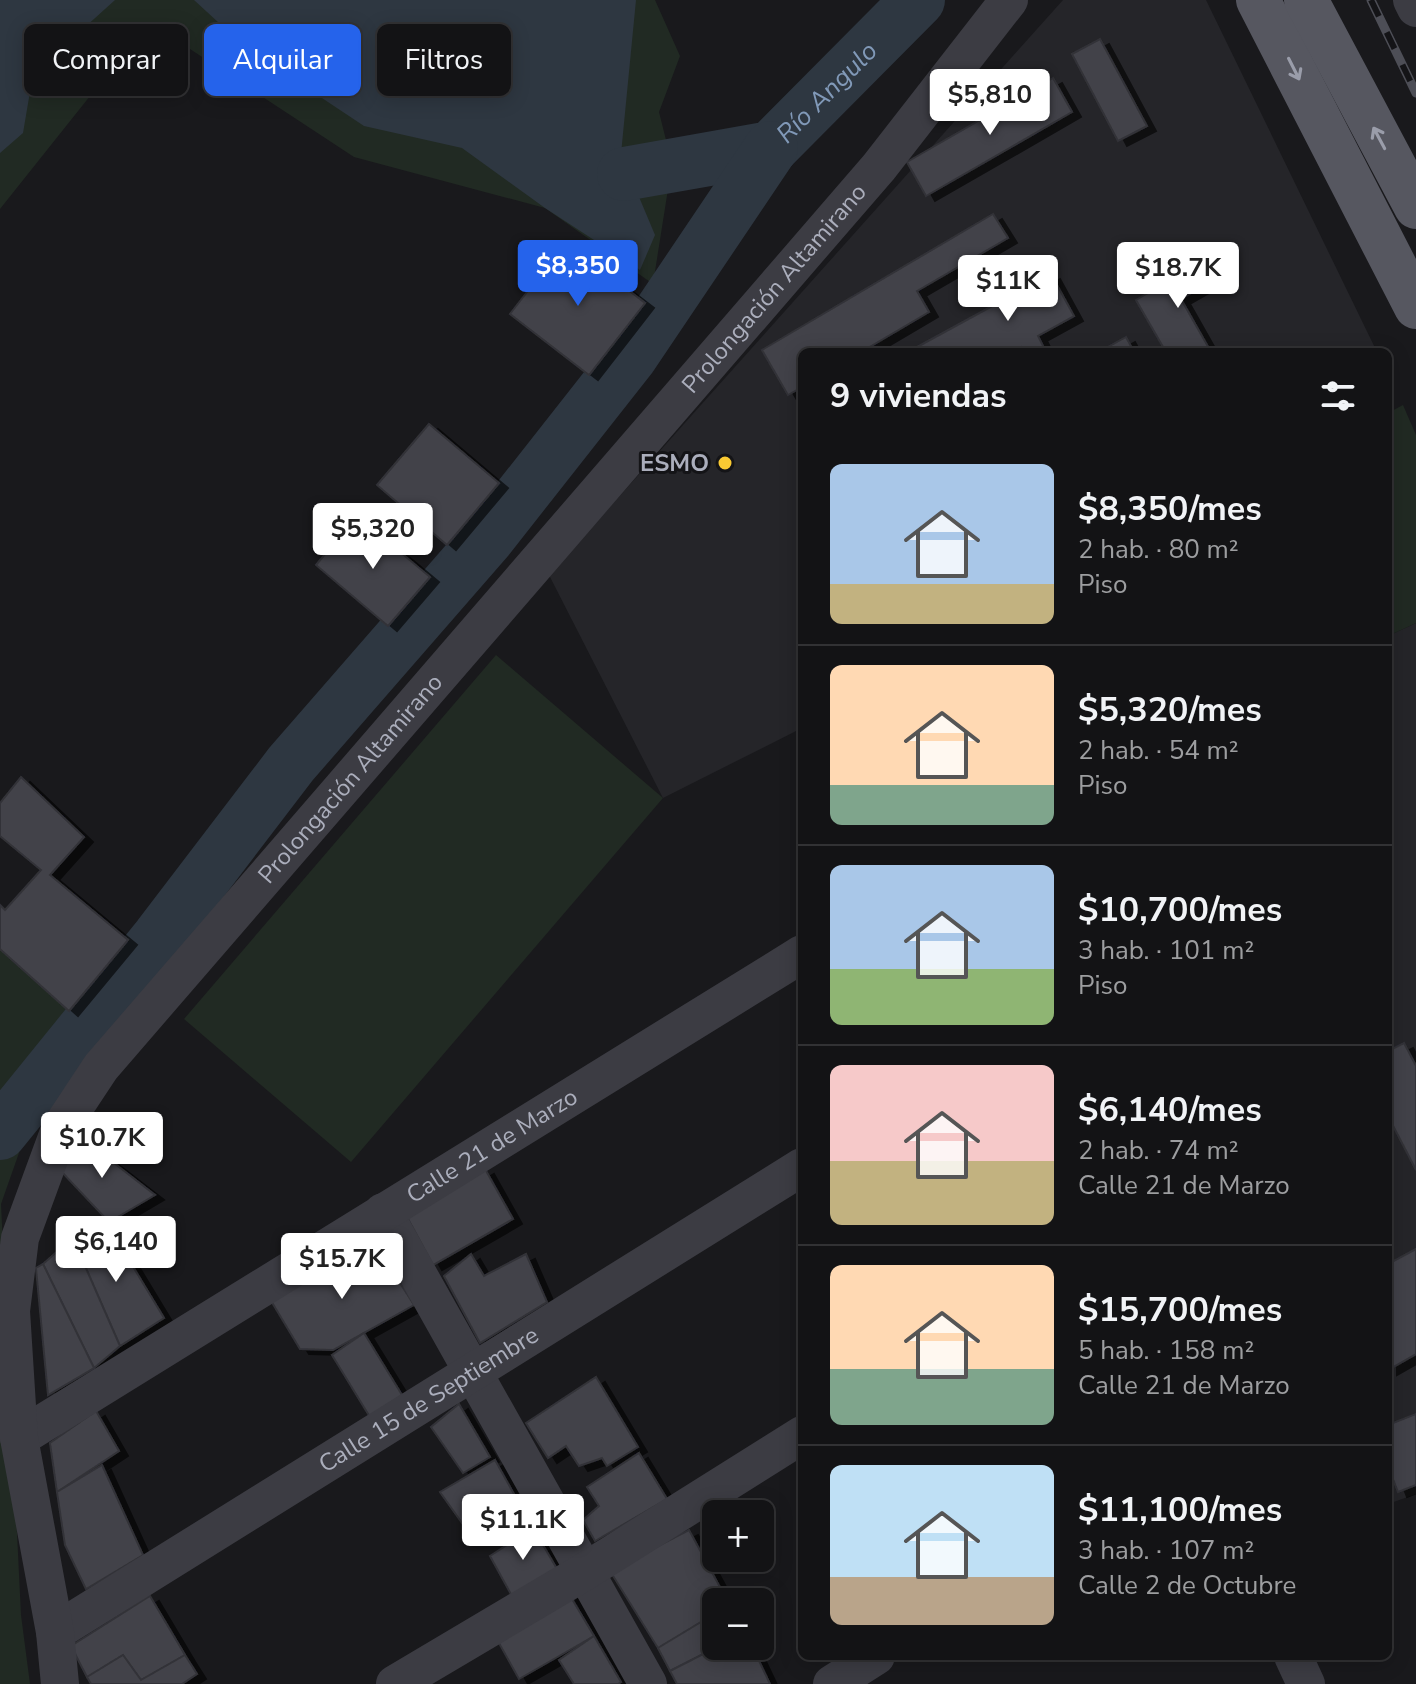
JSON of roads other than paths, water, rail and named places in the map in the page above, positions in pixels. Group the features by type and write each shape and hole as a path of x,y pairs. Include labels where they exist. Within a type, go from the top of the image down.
{"main road":[{"path":"1258,0 1416,307"},
{"path":"1306,0 1416,207"}],"street":[{"name":"Prolongación Altamirano","path":"60,1684 55,1632 19,1438 11,1311 20,1238 60,1129 101,1067 879,167 1009,0"},
{"path":"1412,0 1416,8"},
{"name":"Calle 21 de Marzo","path":"19,1438 798,956"},
{"name":"Calle 15 de Septiembre","path":"55,1632 798,1170"},
{"path":"383,1212 476,1372 648,1684"},
{"path":"395,1684 584,1572 798,1438"},
{"path":"832,1684 870,1660"},
{"path":"1295,1660 1306,1684"}],"waterway":[{"name":"Río Angulo","path":"624,174 771,148 918,0"},
{"path":"0,1133 159,937 291,764 487,539 631,356 771,148"}],"railway":[{"path":"1371,0 1416,93"}],"place":[{"name":"ESMO","path":"725,463"}]}
